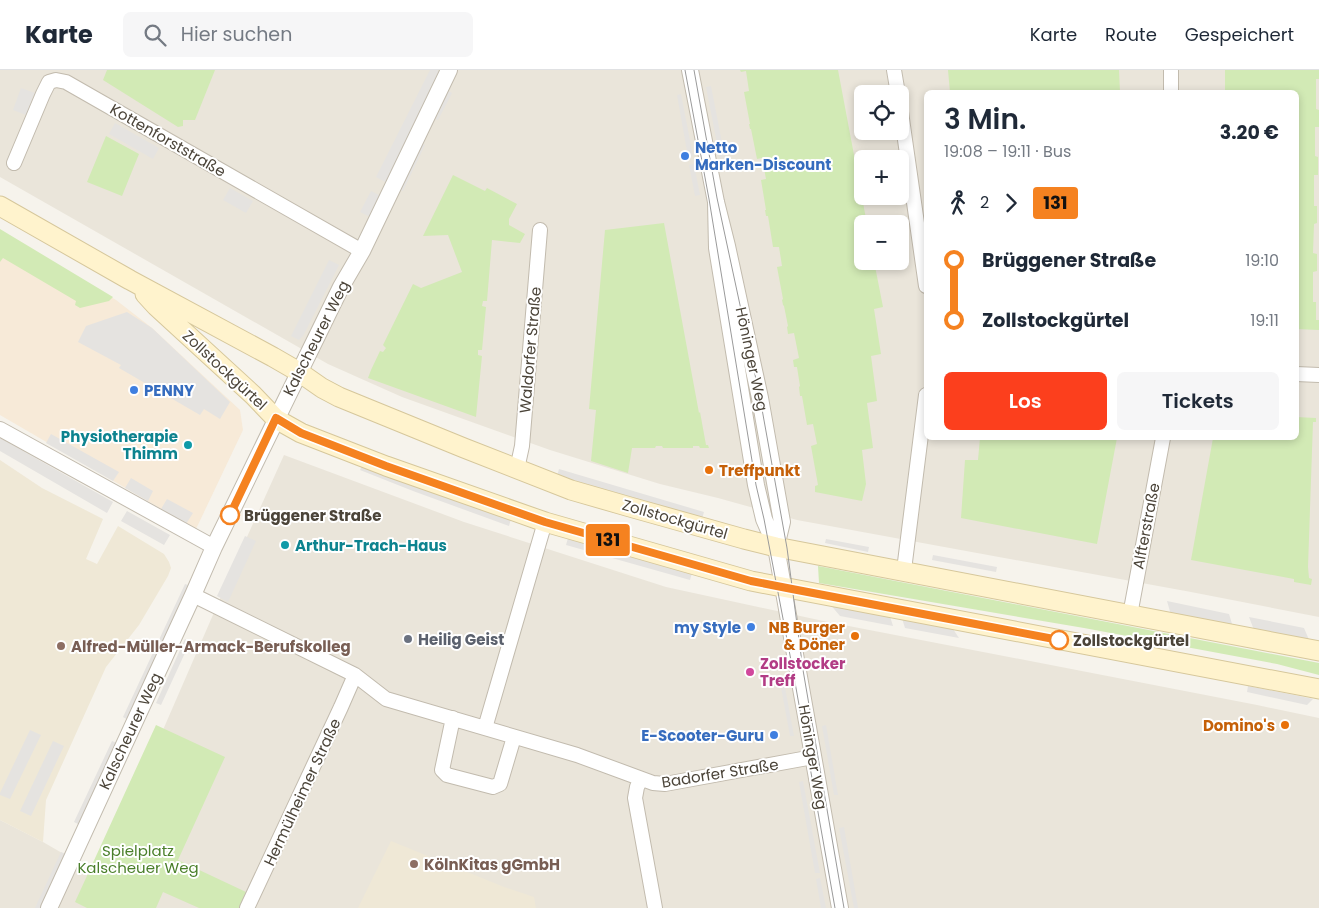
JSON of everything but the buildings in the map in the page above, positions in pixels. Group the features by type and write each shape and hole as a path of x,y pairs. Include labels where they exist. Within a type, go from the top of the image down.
{"main road":[{"name":"Zollstockgürtel","path":"0,206 130,280 273,357 339,397 572,490 630,508 776,547 1319,651"},
{"name":"Zollstockgürtel","path":"130,280 276,418 301,433 378,463 545,522 751,581 1319,689"}],"street":[{"name":"Kalscheurer Weg","path":"49,908 214,547 341,287 362,251 449,70"},
{"name":"Höninger Weg","path":"690,70 716,202 760,398 782,522 776,547 840,908"},
{"path":"894,70 896,85"},
{"path":"1171,70 1171,90"},
{"name":"Kottenforststraße","path":"14,163 49,82 56,80 66,82 362,251"},
{"path":"905,140 924,272"},
{"name":"Waldorfer Straße","path":"517,469 522,446 540,230"},
{"path":"1299,374 1319,375"},
{"path":"904,570 924,411"},
{"path":"0,429 214,547"},
{"name":"Alfterstraße","path":"1130,615 1163,440"},
{"path":"485,728 545,522"},
{"name":"Badorfer Straße","path":"193,595 355,675 386,699 576,755 654,783 665,784 813,757"},
{"name":"Hermülheimer Straße","path":"247,908 342,707 355,675"},
{"path":"453,718 442,770 447,775 493,787 500,784 514,737"},
{"path":"641,779 635,798 655,908"}],"shaded area":[{"path":"0,70 1319,70 1319,617 797,520 660,484 550,450 402,397 328,364 0,177"},
{"path":"430,70 437,70 442,73 387,183 376,177"},
{"path":"711,86 725,158 720,159 706,87"},
{"path":"21,88 35,93 26,115 13,110"},
{"path":"447,90 452,93 438,120 433,118"},
{"path":"681,94 693,156 688,157 677,95"},
{"path":"115,123 159,148 153,159 109,134"},
{"path":"421,143 425,145 403,191 398,189"},
{"path":"694,164 700,195 695,196 689,165"},
{"path":"230,188 253,201 246,213 223,200"},
{"path":"371,191 381,196 370,217 360,212"},
{"path":"0,231 116,300 152,328 240,410 243,430 196,529 0,415"},
{"path":"329,260 339,265 303,336 299,340 291,336"},
{"path":"127,312 152,328 230,402 220,419 204,409 200,415 119,368 121,365 78,342 86,326"},
{"path":"51,434 119,472 113,481 46,443"},
{"path":"0,438 113,502 107,513 0,451"},
{"path":"284,455 464,522 666,587 828,622 1319,718 1319,908 0,908 0,820 100,875"},
{"name":"Alfred-Müller-Armack-Berufskolleg","path":"0,460 42,488 103,519 86,559 97,564 118,526 164,554 171,568 139,625 106,667 46,800 43,842 0,820"},
{"path":"362,466 511,519 509,526 360,470"},
{"path":"559,469 704,512 702,519 619,496 557,476"},
{"path":"131,478 153,491 148,501 125,488"},
{"path":"167,499 193,513 186,524 161,509"},
{"path":"127,511 170,535 164,545 121,521"},
{"path":"245,536 256,541 228,602 217,596"},
{"path":"568,538 692,573 690,580 566,545"},
{"path":"826,539 869,547 868,552 825,543"},
{"path":"933,555 997,567 996,572 932,560"},
{"path":"185,584 191,586 128,720 123,717"},
{"path":"1167,601 1229,614 1233,627 1171,615"},
{"path":"829,603 889,613 893,626 840,616"},
{"path":"901,615 949,623 959,638 905,628"},
{"path":"1249,617 1304,628 1310,642 1254,630"},
{"path":"185,639 190,642 161,705 156,703"},
{"path":"780,682 784,682 794,736 790,736"},
{"path":"1248,686 1313,699 1307,705 1247,692"},
{"path":"826,725 838,795 834,795 822,726"},
{"path":"30,730 41,735 10,799 0,795 0,793"},
{"path":"53,741 64,746 31,816 20,811"},
{"path":"112,741 117,743 80,825 74,822"},
{"path":"803,781 820,873 815,873 799,782"},
{"path":"844,827 858,908 854,908 839,828"},
{"name":"KölnKitas gGmbH","path":"391,841 504,887 534,897 536,908 358,908"},
{"path":"61,852 66,854 41,908 35,908"},
{"path":"820,878 826,908 821,908 816,879"}],"green space":[{"path":"107,70 215,70 195,120 183,120 183,126 178,127 103,80"},
{"path":"740,70 838,70 854,155 854,205 863,205 865,215 854,215 854,270 876,270 883,307 874,309 881,354 871,356 877,401 867,403 873,448 862,450 866,484 862,501 815,492 815,486 818,485 811,446 817,444 813,424 807,425 802,396 800,396 797,367 794,367 793,360 799,358 794,333 788,334 777,267 782,266 779,247 773,247 768,216 766,216 761,180 766,179 762,158 757,159 749,124 744,92 749,91 746,71 741,72"},
{"path":"948,70 1119,70 1120,90 950,90"},
{"path":"1225,70 1319,70 1319,79 1316,79 1316,109 1319,110 1319,127 1315,127 1315,156 1318,157 1318,175 1314,175 1314,206 1317,206 1317,223 1314,224 1313,253 1317,254 1317,271 1313,272 1313,302 1316,302 1316,320 1319,320 1319,330 1299,329 1299,90 1225,90"},
{"path":"106,136 139,154 122,196 87,182"},
{"path":"453,175 485,191 487,188 517,204 509,219 509,225 525,234 520,243 492,240 487,301 483,301 482,306 486,307 482,350 478,350 478,355 482,356 476,417 368,378 380,351 383,352 386,348 383,345 413,284 421,288 462,272 448,235 423,236"},
{"path":"664,223 699,413 706,445 709,448 693,446 693,448 663,448 662,446 656,446 655,448 632,448 628,473 591,461 596,410 589,409 605,230"},
{"path":"0,229 113,297 109,301 80,308 75,305 76,301 3,258 0,262"},
{"path":"1299,417 1316,418 1316,422 1313,422 1308,567 1309,578 1312,579 1311,585 1294,582 1294,579 1191,560 1213,440 1299,440"},
{"path":"980,440 1117,440 1097,544 961,518 965,460 978,460"},
{"path":"818,566 1319,663 1319,675 1277,664 1084,628 819,583"},
{"name":"Spielplatz Kalscheuer Weg","path":"156,725 225,757 178,860 246,892 239,908 199,908 163,892 156,908 87,908 75,902"}],"tram line":[{"path":"685,70 709,199 756,485 793,671 835,908"},
{"path":"694,70 717,198 760,398 787,548 803,670 844,908"}],"bus line":[{"name":"131","path":"230,515 276,418 301,433 386,466 545,522 751,581 1059,640"}],"place":[{"name":"Netto Marken-Discount","path":"685,156"},
{"name":"PENNY","path":"134,390"},
{"name":"Physiotherapie Thimm","path":"188,445"},
{"name":"Treffpunkt","path":"709,470"},
{"name":"Brüggener Straße","path":"230,515"},
{"name":"Arthur-Trach-Haus","path":"285,545"},
{"name":"my Style","path":"751,627"},
{"name":"NB Burger & Döner","path":"855,636"},
{"name":"Heilig Geist","path":"408,639"},
{"name":"Zollstockgürtel","path":"1059,640"},
{"name":"Alfred-Müller-Armack-Berufskolleg","path":"61,646"},
{"name":"Zollstocker Treff","path":"750,672"},
{"name":"Domino's","path":"1285,725"},
{"name":"E-Scooter-Guru","path":"774,735"},
{"name":"KölnKitas gGmbH","path":"414,864"}]}
